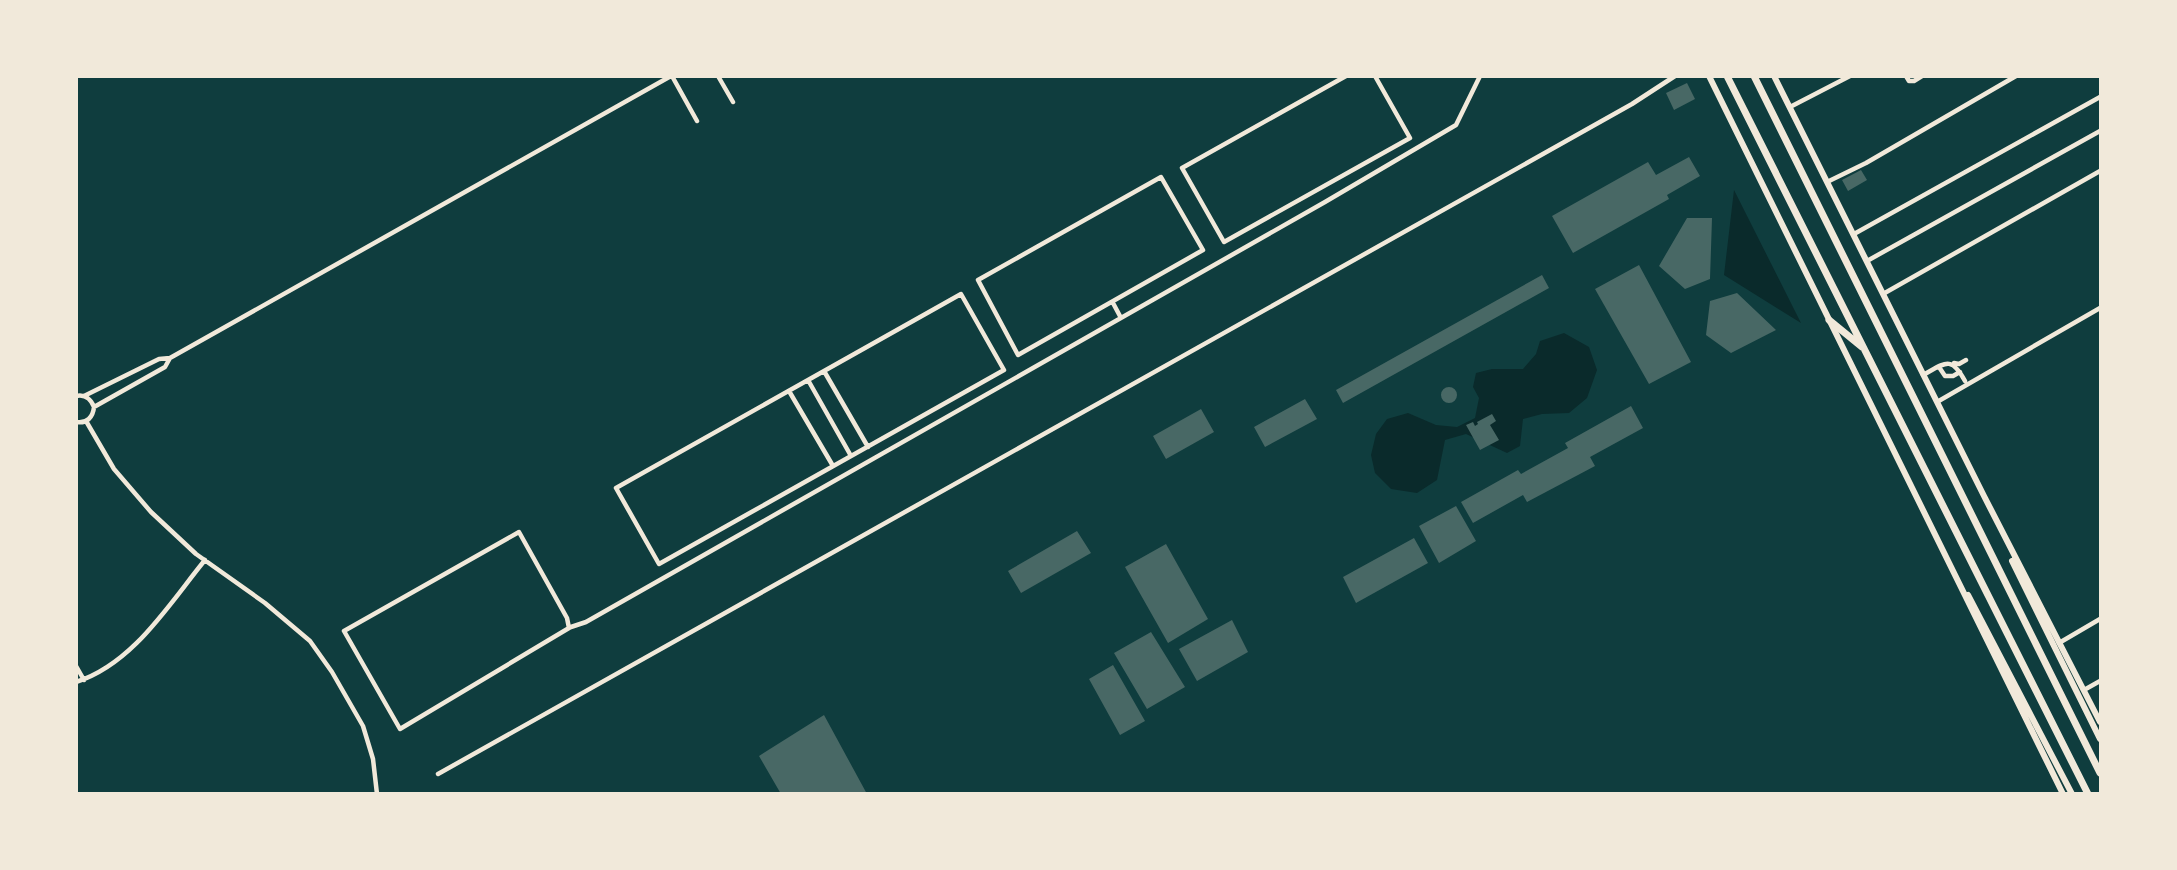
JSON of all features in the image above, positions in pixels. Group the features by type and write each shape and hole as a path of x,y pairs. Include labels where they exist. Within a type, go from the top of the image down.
{"highway":[{"path":"1727,76 2088,794"},
{"path":"1754,76 2100,773"},
{"path":"1828,320 1864,348"}],"main road":[{"path":"1709,76 2062,794"},
{"path":"1774,76 1923,375 2100,721"},
{"path":"2004,535 2006,548 2100,739"},
{"path":"1945,558 1953,565 2071,792"}],"street":[{"path":"76,396 84,396 159,359 170,358 671,76 697,121"},
{"path":"718,76 733,102"},
{"path":"1346,76 1182,168 1224,242 1410,138 1375,76"},
{"path":"569,628 567,618 519,532 344,631 400,729 569,628 596,616 899,445 1324,203 1456,125 1480,76"},
{"path":"438,774 1632,104 1675,76"},
{"path":"1790,107 1850,76"},
{"path":"1906,76 1909,81 1914,81 1922,76"},
{"path":"1827,182 1866,163 2016,76"},
{"path":"1854,234 2100,97"},
{"path":"1867,261 2100,131"},
{"path":"1883,294 2100,171"},
{"path":"1161,177 1203,250 1113,303 1018,355 978,280 1161,177"},
{"path":"1317,191 1324,203"},
{"path":"961,294 1004,370 659,564 616,488 807,380 961,294"},
{"path":"1113,303 1122,318"},
{"path":"1937,402 2100,308"},
{"path":"93,407 165,367 170,358"},
{"path":"1923,375 1939,367 1952,363 1959,364 1966,360"},
{"path":"1952,363 1956,365 1965,381"},
{"path":"1939,367 1945,376 1953,376 1960,372"},
{"path":"824,371 868,447"},
{"path":"807,380 851,456"},
{"path":"789,391 833,466"},
{"path":"76,422 86,422 91,417 92,402 84,396"},
{"path":"86,422 114,470 130,490 166,526 205,560 265,603 310,641 332,672 363,726 373,759 377,794"},
{"path":"892,433 899,445"},
{"path":"886,436 893,448"},
{"path":"76,682 112,665 131,650 205,560"},
{"path":"2059,643 2100,619"},
{"path":"76,666 84,680"},
{"path":"2084,690 2100,681"}],"water":[{"path":"1734,190 1801,323 1724,275"},
{"path":"1564,333 1589,347 1597,370 1587,398 1569,413 1542,414 1523,419 1520,446 1507,453 1466,434 1445,440 1437,480 1417,493 1391,489 1375,473 1371,455 1376,434 1387,419 1408,413 1436,425 1457,427 1475,418 1479,398 1473,387 1476,373 1492,369 1523,369 1536,354 1540,341"}],"building":[{"path":"1687,83 1695,99 1674,110 1666,93"},
{"path":"1689,157 1700,176 1667,195 1669,199 1573,253 1552,216 1648,162 1656,175"},
{"path":"1861,170 1867,180 1848,191 1842,180"},
{"path":"1687,218 1712,218 1710,279 1685,289 1659,266"},
{"path":"1639,265 1691,362 1649,384 1595,289"},
{"path":"1542,275 1549,288 1343,403 1336,390"},
{"path":"1737,293 1776,330 1731,353 1706,335 1710,301"},
{"path":"1446,387 1452,387 1457,395 1455,401 1446,403 1441,398 1441,392"},
{"path":"1305,399 1317,419 1265,447 1254,427"},
{"path":"1631,406 1643,428 1590,457 1595,466 1527,502 1523,495 1473,523 1461,502 1518,470 1521,474 1568,448 1565,443"},
{"path":"1201,409 1214,432 1166,459 1153,436"},
{"path":"1492,414 1496,421 1490,425 1499,440 1480,450 1466,425 1473,422 1475,426 1477,422"},
{"path":"1456,506 1476,541 1439,563 1419,526"},
{"path":"1077,531 1091,553 1021,593 1008,571"},
{"path":"1414,538 1428,563 1356,603 1343,577"},
{"path":"1166,544 1208,619 1168,643 1125,567"},
{"path":"1232,620 1248,652 1197,681 1179,649"},
{"path":"1151,632 1185,687 1147,709 1114,653"},
{"path":"1113,665 1145,721 1120,735 1089,679"},
{"path":"824,715 867,794 781,794 759,756"}]}
